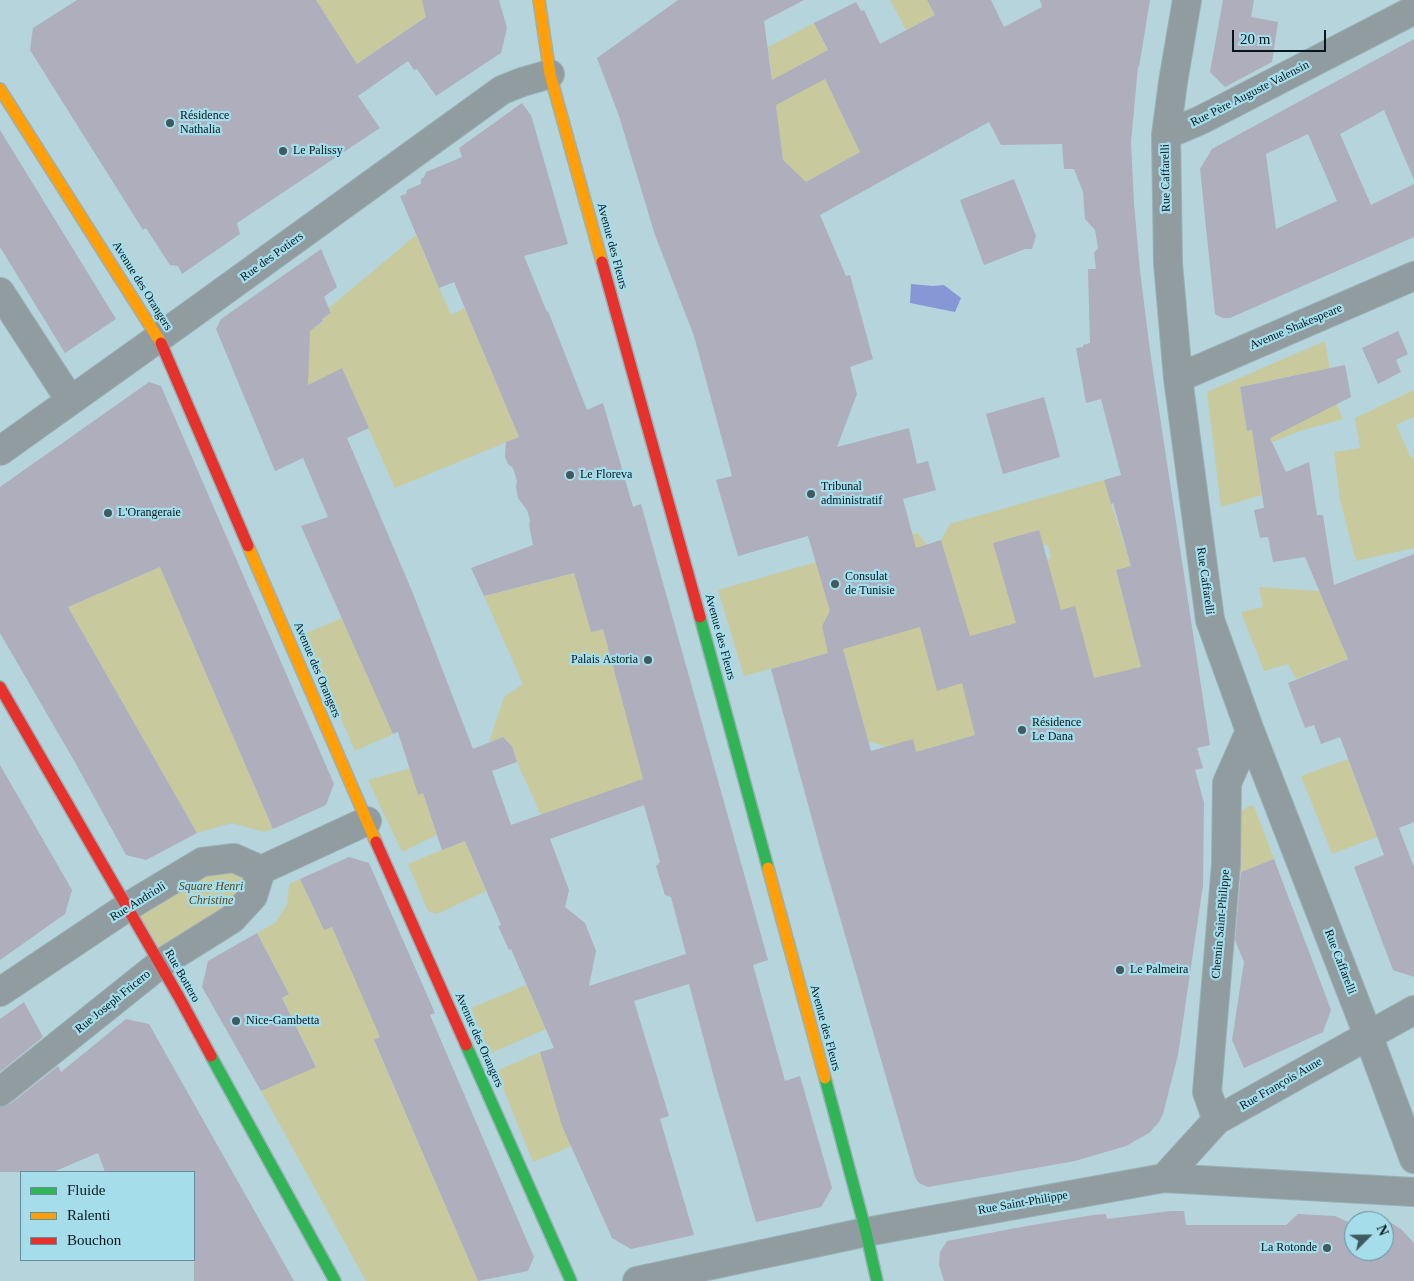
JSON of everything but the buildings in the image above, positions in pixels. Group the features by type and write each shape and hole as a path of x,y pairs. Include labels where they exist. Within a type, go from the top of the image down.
{"main road":[{"name":"Avenue des Fleurs","path":"539,0 550,74 687,569 866,1232 877,1281"},
{"name":"Avenue des Orangers","path":"0,89 159,338 367,821 571,1281"},
{"name":"Rue Bottero","path":"0,687 160,964 335,1281"}],"street":[{"name":"Rue Caffarelli","path":"1187,0 1166,135 1168,263 1178,378 1210,620 1250,731 1414,1159"},
{"name":"Rue Père Auguste Valensin","path":"1166,135 1201,120 1414,10"},
{"name":"Rue des Potiers","path":"0,451 502,90 550,74"},
{"name":"Avenue Shakespeare","path":"1178,378 1414,276"},
{"path":"0,292 70,400"},
{"name":"Chemin Saint-Philippe","path":"1217,1120 1207,1092 1226,864 1227,783 1250,731"},
{"path":"261,870 367,821"},
{"name":"Rue Andrioli","path":"0,992 127,907 202,862 234,858 261,870"},
{"name":"Rue Joseph Fricero","path":"0,1092 160,964 232,919 253,896 261,870"},
{"name":"Rue François Aune","path":"1164,1178 1217,1120 1414,1010"},
{"name":"Rue Saint-Philippe","path":"637,1281 866,1232 1164,1178 1414,1192"}],"green space":[{"path":"316,0 422,0 435,11 357,64"},
{"path":"890,0 927,0 935,15 906,30"},
{"path":"814,23 838,72 825,79 860,152 806,182 785,174 768,47"},
{"path":"416,235 451,315 465,308 519,437 395,488 342,369 304,387 305,345 310,339 310,331 323,322 322,319 331,313 329,308"},
{"path":"1325,341 1335,401 1343,419 1300,431 1255,449 1262,495 1221,507 1207,392","holes":["1291,376 1300,422 1247,431 1240,387"]},
{"path":"1414,390 1414,417 1396,425 1411,458 1414,457 1414,548 1356,561 1340,500 1334,452 1360,448 1355,418"},
{"path":"1104,480 1131,566 1116,571 1141,667 1099,679 1028,664 968,681 975,735 916,752 912,740 886,747 868,741 843,649 744,676 718,590 918,533 927,545 941,540 950,524","holes":["1038,530 1043,546 1048,545 1051,558 1047,560 993,544"]},
{"path":"160,567 273,829 264,832 232,823 197,833 68,607"},
{"path":"574,573 591,631 603,629 644,779 541,815 517,762 512,746 503,737 489,742 504,697 523,684 484,596"},
{"path":"1259,587 1319,591 1362,653 1296,679 1288,664 1264,671 1241,612 1263,607"},
{"path":"342,618 393,734 355,751 304,634"},
{"path":"1348,759 1377,837 1332,854 1301,776"},
{"path":"426,764 411,774 418,794 423,793 437,835 402,852 368,780"},
{"path":"1248,806 1254,806 1274,859 1238,873 1242,811"},
{"path":"465,841 486,891 437,914 428,911 408,864"},
{"name":"Square Henri Christine","path":"205,867 254,872 248,893 163,954 136,910"},
{"path":"300,879 324,930 332,927 380,1037 374,1041 478,1281 366,1281 261,1091 316,1066 282,998 289,994 257,933 275,923 287,905 289,884"},
{"path":"526,985 546,1029 489,1054 471,1008"},
{"path":"540,1052 564,1130 611,1116 572,1146 533,1162 496,1071"}],"water":[{"path":"911,284 944,285 961,298 955,312 910,303"}],"traffic: fast":[{"path":"700,617 768,868"},
{"path":"466,1045 571,1281"},
{"path":"211,1056 335,1281"},
{"path":"825,1078 866,1232 877,1281"}],"traffic: slow":[{"path":"539,0 550,74 602,262"},
{"path":"0,89 161,343"},
{"path":"248,546 376,842"},
{"path":"768,868 825,1078"}],"traffic: jam":[{"path":"602,262 700,617"},
{"path":"161,343 248,546"},
{"path":"0,687 179,997 211,1056"},
{"path":"376,842 466,1045"}],"place":[{"name":"Résidence Nathalia","path":"170,123"},
{"name":"Le Palissy","path":"283,151"},
{"name":"Le Floreva","path":"570,475"},
{"name":"Tribunal administratif","path":"811,494"},
{"name":"L'Orangeraie","path":"108,513"},
{"name":"Consulat de Tunisie","path":"835,584"},
{"name":"Palais Astoria","path":"648,660"},
{"name":"Résidence Le Dana","path":"1022,730"},
{"name":"Le Palmeira","path":"1120,970"},
{"name":"Nice-Gambetta","path":"236,1021"},
{"name":"La Rotonde","path":"1327,1248"}]}
